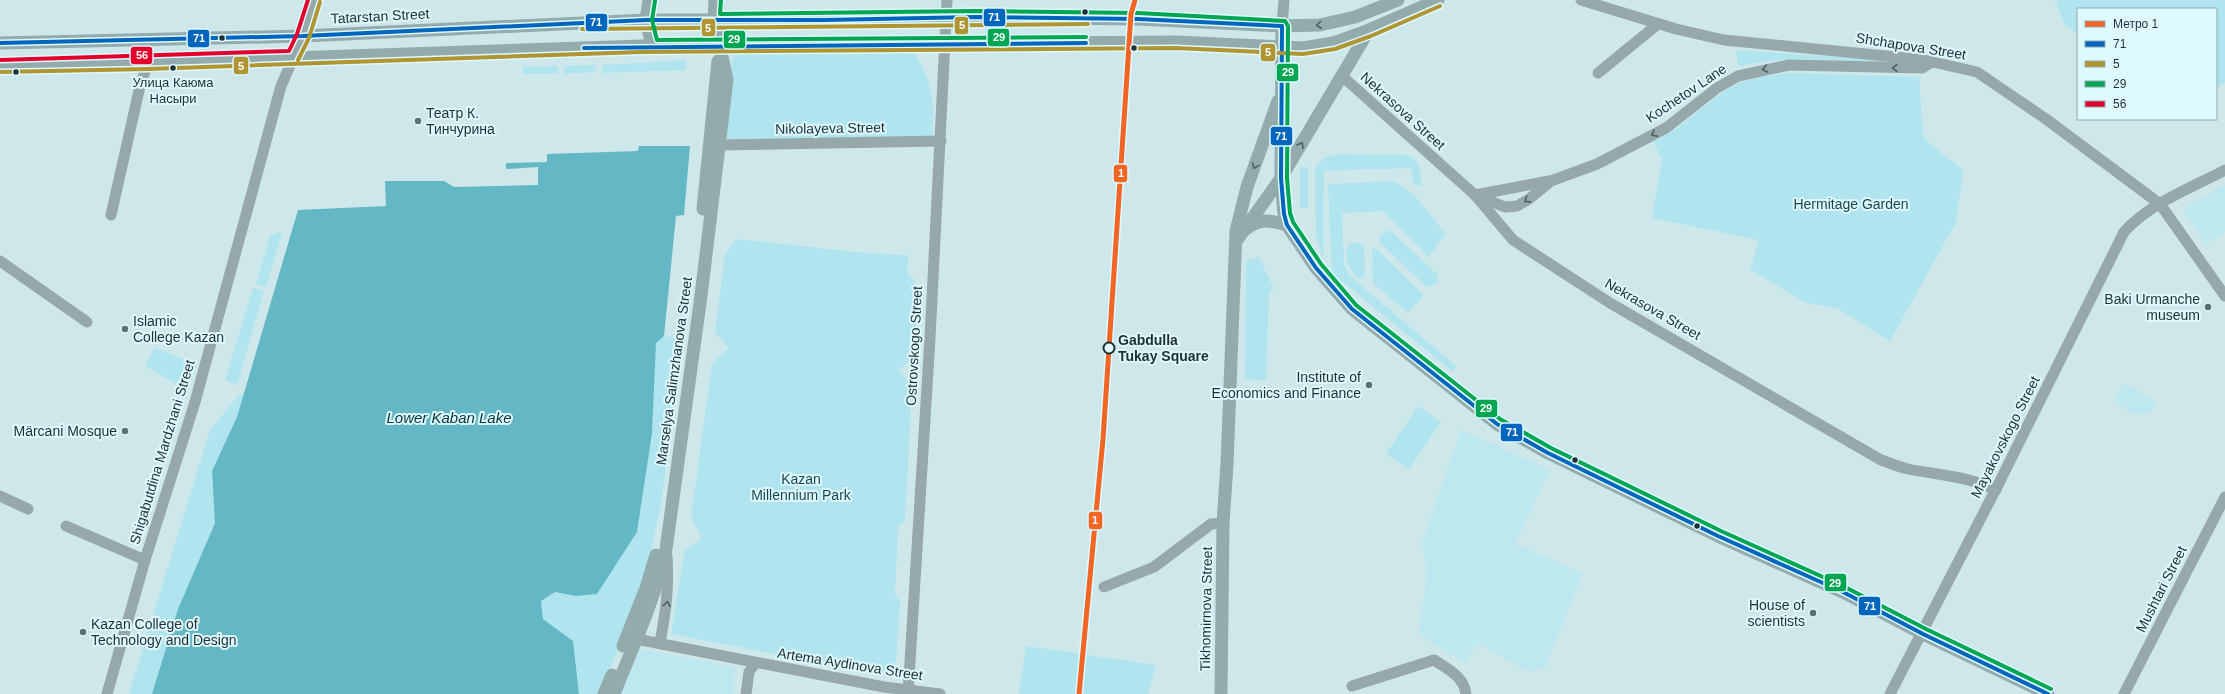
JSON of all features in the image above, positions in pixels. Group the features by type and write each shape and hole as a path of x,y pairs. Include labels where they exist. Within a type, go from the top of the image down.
{"main road":[{"path":"649,0 646,20 652,46"},
{"path":"604,694 646,588 655,560 661,532 693,293 718,73 718,46 714,20 715,0"},
{"name":"Tatarstan Street","path":"0,43 303,36 646,20 824,20 947,17 1138,19 1282,26 1320,25 1355,17 1398,0"},
{"path":"0,66 148,63 652,46 1176,42 1281,48 1318,46 1369,30 1438,0"},
{"path":"1282,26 1281,178 1287,225 1316,268 1352,309 1497,424 1548,453 1718,536 1842,592 1923,634 2048,694"},
{"path":"1238,238 1281,178 1369,30"},
{"name":"Marselya Salimzhanova Street","path":"614,694 660,578 666,549 727,80 718,46"},
{"name":"Tikhomirnova Street","path":"1221,694 1223,523 1238,238 1236,231 1247,187 1282,90"},
{"path":"1238,238 1258,220 1271,221 1287,225"}],"street":[{"name":"Shigabutdina Mardzhani Street","path":"107,694 144,560 195,402 282,86 303,36 314,0"},
{"name":"Ostrovskogo Street","path":"908,692 946,44 947,0"},
{"path":"1282,26 1284,0"},
{"name":"Shchapova Street","path":"1581,0 1658,24 1724,40 1932,62 1977,72 2046,119 2160,204 2225,296"},
{"path":"1598,73 1658,24"},
{"name":"Kochetov Lane","path":"1475,195 1498,205 1511,208 1529,199 1551,181 1597,164 1666,128 1717,88 1738,76 1789,65 1922,68 1932,62"},
{"path":"111,215 140,86 148,63"},
{"name":"Nekrasova Street","path":"1342,76 1475,195 1505,233 1519,244 1610,303 1881,460 1907,468 1945,474 1985,484 1996,490"},
{"name":"Nikolayeva Street","path":"719,145 940,141"},
{"name":"Mayakovskogo Street","path":"1890,694 1923,634 1996,490 2124,232 2135,220 2160,204 2225,170"},
{"path":"1475,195 1551,181"},
{"path":"0,260 87,322"},
{"path":"0,496 28,509"},
{"name":"Mushtari Street","path":"2124,694 2225,497"},
{"path":"1104,587 1154,567 1211,524 1223,523"},
{"path":"66,526 144,560"},
{"path":"660,642 667,609 669,586 666,549"},
{"name":"Artema Aydinova Street","path":"636,639 660,642 755,663 908,692 940,694"},
{"path":"1352,686 1434,660 1457,676 1465,686 1466,694"},
{"path":"746,694 749,672 755,663"}],"shaded area":[{"path":"2225,185 2225,232 2206,244 2184,211 2186,207"},
{"path":"2123,383 2156,401 2150,413 2134,414 2114,401"},
{"path":"1461,430 1550,470 1515,544 1583,573 1546,666 1530,672 1477,643 1466,663 1432,643 1419,632 1427,573 1422,542"},
{"path":"638,649 735,667 733,694 621,694"}],"green space":[{"path":"2055,0 2225,0 2225,82 2217,88 2217,8 2077,8 2077,33 2064,23"},
{"path":"1736,50 1908,62 1908,65 1803,59 1761,62 1741,66 1738,65"},
{"path":"740,53 915,54 926,76 933,103 932,137 725,141 732,61 735,55"},
{"path":"686,60 686,70 602,73 602,65"},
{"path":"595,65 596,72 564,74 564,66"},
{"path":"558,66 558,74 523,74 523,67"},
{"name":"Hermitage Garden","path":"1792,73 1919,77 1923,136 1931,145 1963,170 1956,222 1890,341 1837,308 1806,303 1750,269 1759,240 1652,218 1662,158 1653,142 1676,129 1721,93 1741,82 1764,76"},
{"path":"1336,154 1407,155 1416,161 1420,168 1421,187 1413,183 1411,168 1324,171 1323,259 1316,234 1315,168 1324,158"},
{"path":"1300,167 1308,167 1308,208 1300,208"},
{"path":"1391,181 1415,196 1445,234 1429,257 1383,211 1342,213 1344,265 1350,276 1457,367 1452,371 1332,273 1328,184"},
{"path":"1390,230 1438,275 1438,281 1434,285 1427,287 1381,244 1379,239 1381,235"},
{"path":"280,231 282,233 266,287 256,284 271,234 276,234"},
{"name":"Kazan Millennium Park","path":"737,239 865,253 908,255 907,272 918,286 914,357 899,370 912,386 905,521 898,527 895,595 900,601 895,677 671,634 685,549 702,539 691,517 712,364 729,348 715,332 725,254"},
{"path":"1351,243 1360,243 1364,247 1365,276 1360,279 1353,273 1346,257 1346,252"},
{"path":"1372,249 1376,249 1424,295 1408,313 1373,283"},
{"path":"1259,257 1274,289 1269,292 1266,380 1245,379 1246,261"},
{"path":"253,288 264,291 237,385 225,380"},
{"path":"664,336 682,339 661,504 649,563 633,614 599,694 579,694 573,641 543,619 541,600 555,592 576,596 637,532 652,433 656,343"},
{"path":"155,348 191,362 183,388 145,366"},
{"path":"244,394 237,417 212,471 215,523 178,609 152,694 129,694 210,430 239,395"},
{"path":"1418,406 1441,422 1409,469 1386,454"},
{"path":"1026,646 1156,665 1148,694 1019,694"}],"water":[{"name":"Lower Kaban Lake","path":"639,146 690,146 684,215 676,216 664,336 656,343 652,433 637,532 597,594 576,596 555,592 541,601 543,619 573,641 579,694 152,694 178,609 215,523 212,471 237,417 298,210 386,206 385,181 444,181 454,187 538,185 538,167 506,169 506,163 547,162 547,154 638,151"}],"metro line":[{"name":"1","path":"1079,694 1103,439 1131,14 1135,0"}],"transit line":[{"name":"56","path":"0,60 289,51 297,34 308,0"},
{"name":"29","path":"721,0 720,14 975,11 1138,13 1285,21 1288,26 1287,178 1290,213 1293,222 1321,264 1356,305 1500,419 1551,448 1721,531 1845,587 1926,629 2051,689"},
{"name":"29","path":"655,1 652,20 657,40 1086,37"},
{"name":"5","path":"298,60 309,38 320,2"},
{"name":"5","path":"0,72 148,69 641,52 1176,48 1303,54 1335,49 1371,36 1440,6"},
{"name":"71","path":"0,43 303,36 646,20 824,20 975,17 1138,19 1282,26 1281,178 1284,214 1287,225 1316,268 1352,309 1497,424 1548,453 1718,536 1843,592 1923,634 2048,694"},
{"name":"5","path":"582,29 1088,24"},
{"name":"71","path":"584,48 1086,43"}],"place":[{"name":"Улица Каюма Насыри","path":"173,68"},
{"name":"Театр К. Тинчурина","path":"418,121"},
{"name":"Baki Urmanche museum","path":"2208,307"},
{"name":"Islamic College Kazan","path":"125,329"},
{"name":"Gabdulla Tukay Square","path":"1109,348"},
{"name":"Institute of Economics and Finance","path":"1369,385"},
{"name":"Märcani Mosque","path":"125,431"},
{"name":"House of scientists","path":"1813,613"},
{"name":"Kazan College of Technology and Design","path":"83,632"}]}
